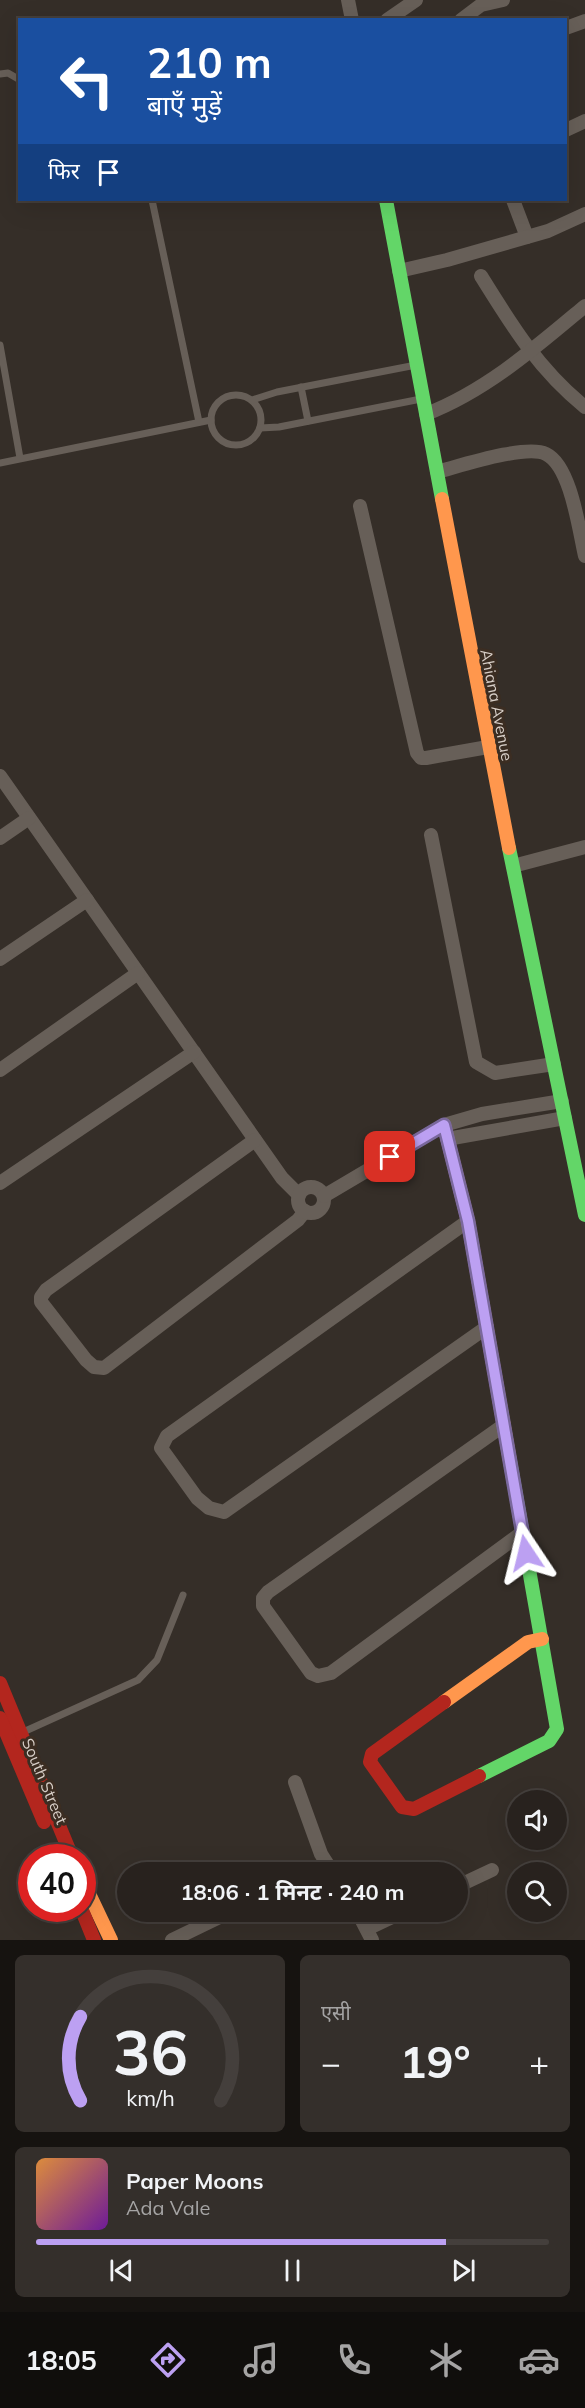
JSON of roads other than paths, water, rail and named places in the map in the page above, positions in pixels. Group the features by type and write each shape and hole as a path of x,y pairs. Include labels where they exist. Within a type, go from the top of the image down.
{"street":[{"path":"348,0 352,18"},
{"path":"394,18 416,0"},
{"path":"464,18 481,5 503,0"},
{"path":"567,28 585,21"},
{"path":"567,130 585,121"},
{"name":"Ahiana Avenue","path":"386,201 488,747 585,1215"},
{"path":"513,201 527,237"},
{"path":"399,271 548,231 585,214"},
{"path":"481,276 530,351 561,388 585,407"},
{"path":"426,414 465,397 530,351 585,306"},
{"path":"437,472 516,452 545,453 561,469 571,494 585,556"},
{"path":"360,506 417,753 421,758 426,758 488,747"},
{"path":"0,776 282,1178 299,1195"},
{"path":"0,838 29,818"},
{"path":"431,835 476,1062 495,1073 554,1064"},
{"path":"513,866 585,847"},
{"path":"0,959 87,900"},
{"path":"0,1070 138,973"},
{"path":"0,1183 194,1053"},
{"path":"324,1196 444,1125 482,1114 561,1101"},
{"path":"447,1139 565,1118"},
{"path":"444,1125 468,1221 542,1640 557,1729 552,1739 414,1809 402,1807 370,1762 372,1754 528,1642 542,1640"},
{"path":"255,1140 46,1290 41,1297 41,1302 86,1360 94,1367 104,1368 298,1220 305,1211"},
{"path":"309,1186 319,1188 325,1201 320,1210 315,1213 305,1211 299,1204 299,1195 309,1186"},
{"path":"468,1221 167,1436 161,1448 197,1498 209,1508 224,1512 487,1327"},
{"path":"504,1425 268,1592 263,1598 263,1606 311,1673 318,1676 331,1673 523,1532"},
{"path":"0,1683 10,1738 65,1844"},
{"name":"South Street","path":"0,1718 54,1844"},
{"path":"295,1782 326,1862"},
{"path":"468,1881 492,1869"},
{"path":"96,1908 111,1940"},
{"path":"87,1922 94,1940"},
{"path":"172,1940 209,1922"},
{"path":"369,1935 388,1922"}],"lane":[{"path":"0,74 8,73 18,79"},
{"path":"152,201 199,422"},
{"path":"0,345 20,458"},
{"path":"252,400 277,392 417,365"},
{"path":"301,387 309,421"},
{"path":"230,395 242,395 252,400 261,418 260,428 255,436 237,445 227,444 218,438 211,420 213,409 220,400 230,395"},
{"path":"260,428 423,399"},
{"path":"0,463 211,420"},
{"path":"10,1738 138,1680 157,1660 183,1595"}]}
